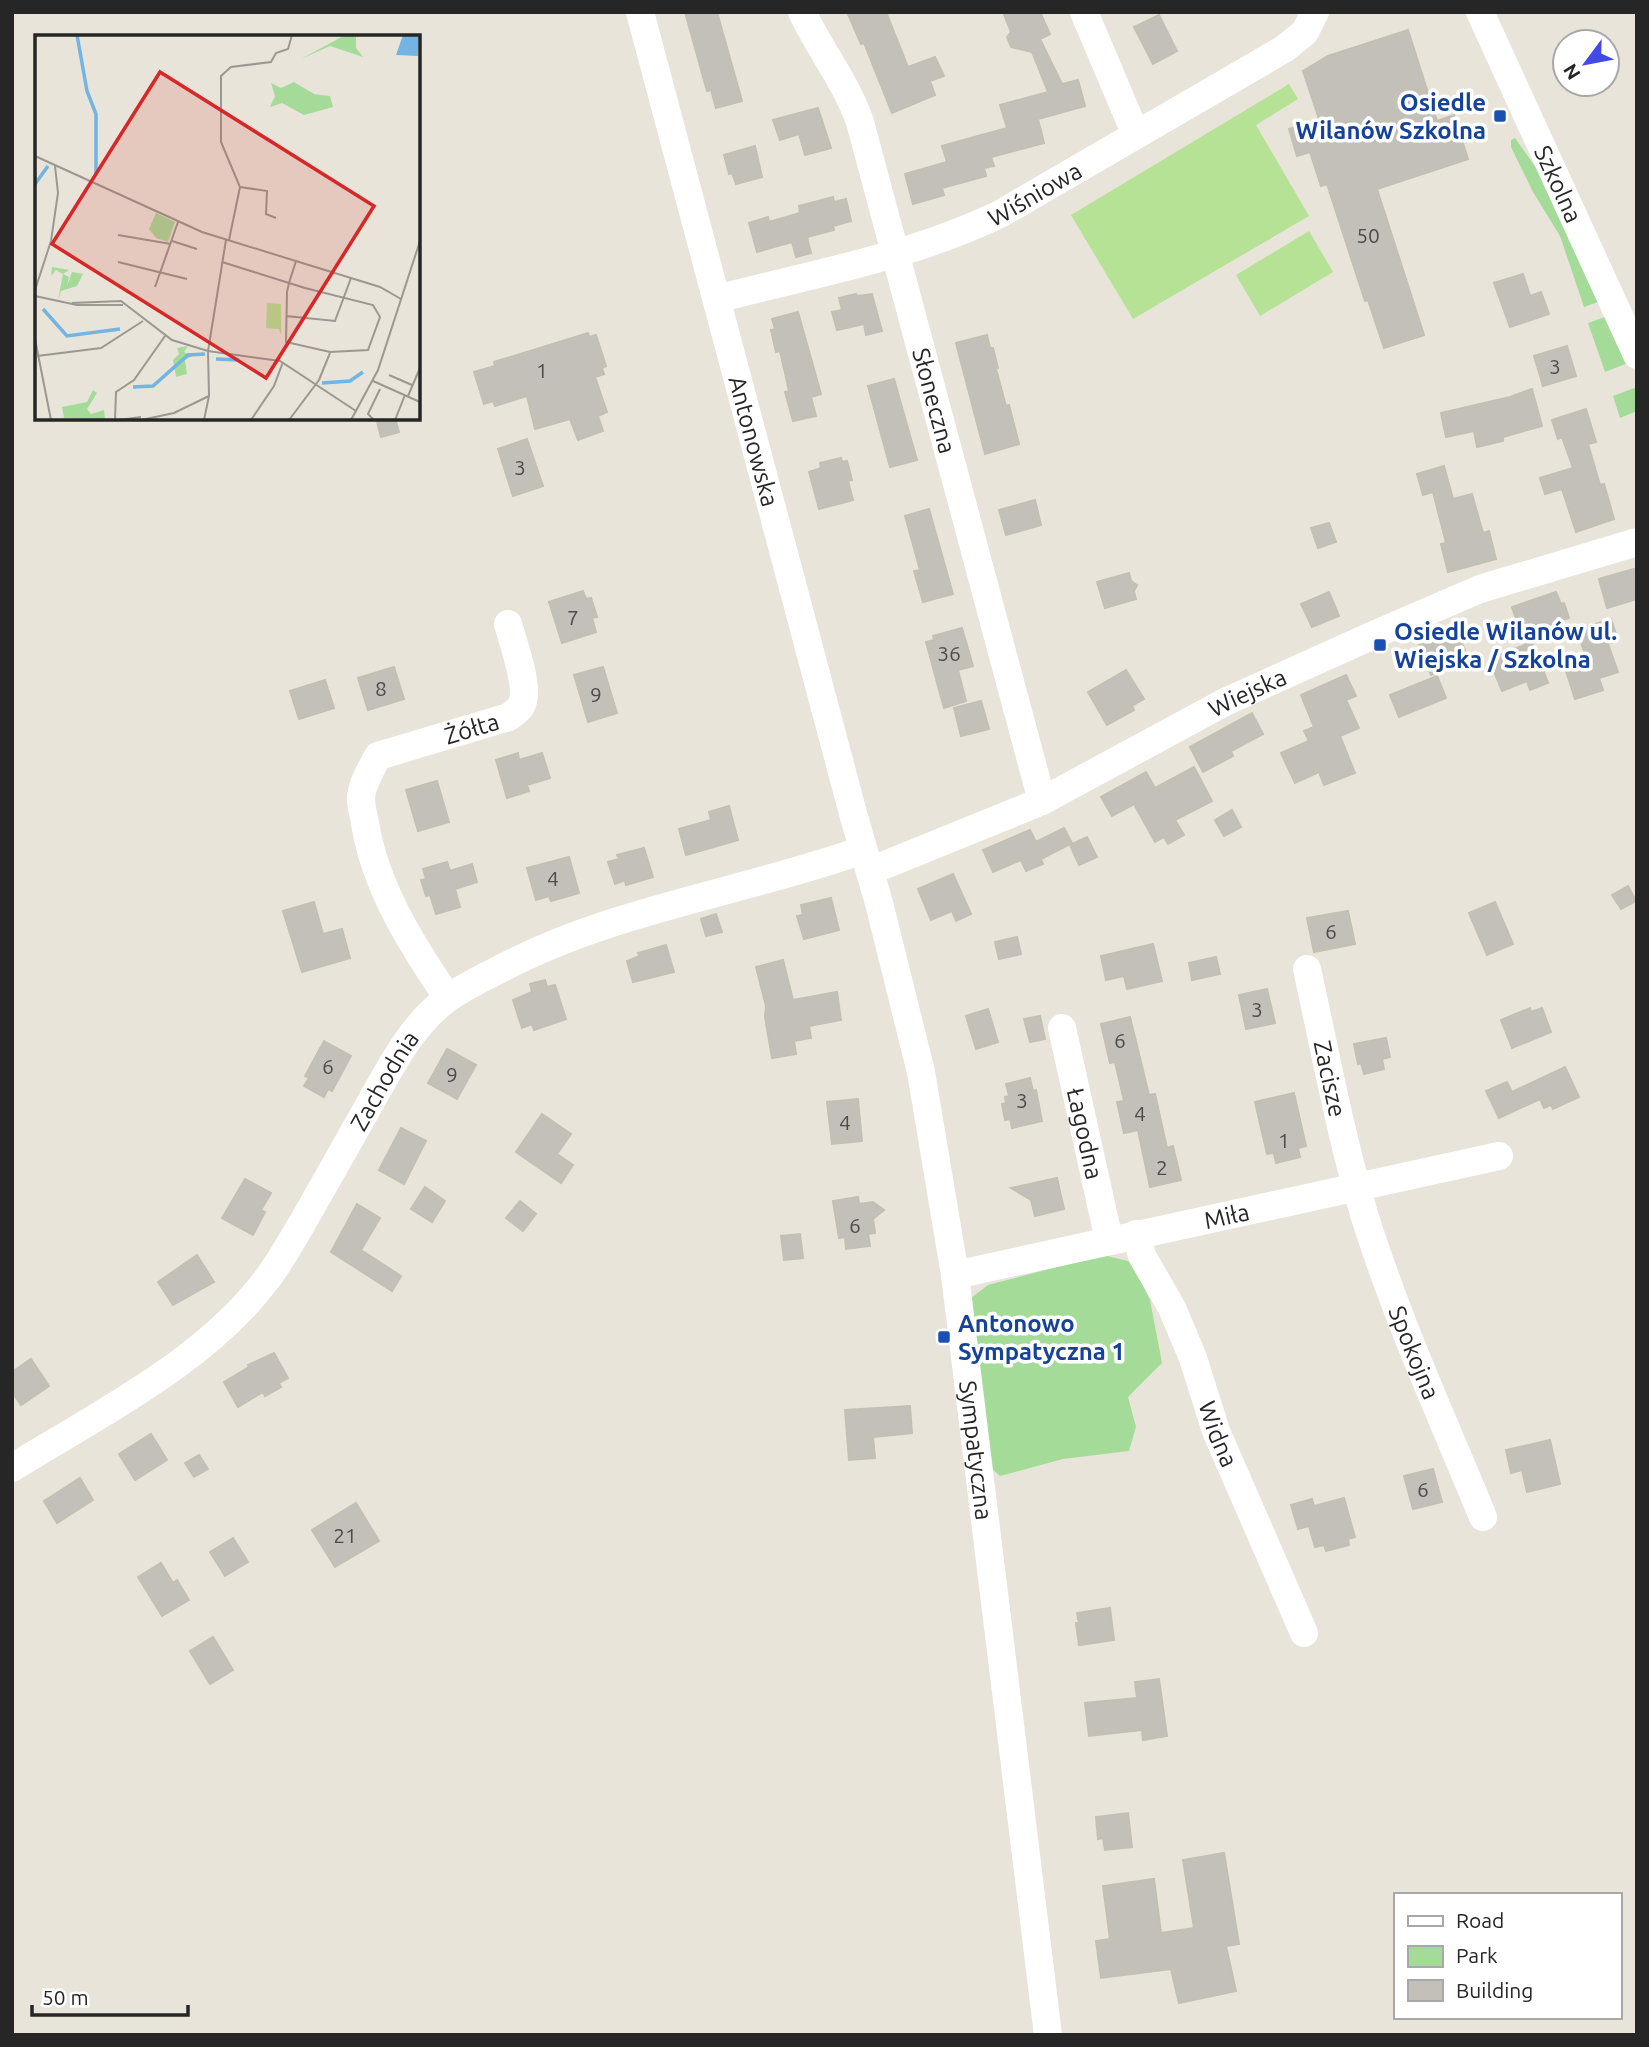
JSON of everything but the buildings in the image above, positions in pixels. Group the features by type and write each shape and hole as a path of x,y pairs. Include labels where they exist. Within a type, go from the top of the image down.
{"street":[{"name":"Antonowska","path":"640,12 866,861"},
{"name":"Słoneczna","path":"802,12 852,101 1042,801"},
{"path":"1084,12 1136,135"},
{"name":"Wiśniowa","path":"717,299 895,253 970,228 1000,214 1284,49 1305,32 1315,12"},
{"name":"Szkolna","path":"1480,12 1637,355"},
{"name":"Wiejska","path":"866,861 1042,801 1225,702 1480,589 1637,542"},
{"name":"Żółta","path":"448,998 414,949 384,889 367,835 361,797 367,776 378,756 509,717 520,709 524,698 520,669 508,624"},
{"name":"Zachodnia","path":"12,1468 175,1366 219,1331 249,1302 294,1236 400,1049 425,1017 448,998 534,951 573,937 693,898 866,861"},
{"name":"Sympatyczna","path":"866,861 921,1072 955,1275 1048,2035"},
{"name":"Zacisze","path":"1307,969 1346,1153 1357,1185"},
{"name":"Łagodna","path":"1062,1028 1123,1237"},
{"name":"Miła","path":"955,1275 1499,1156"},
{"name":"Spokojna","path":"1357,1185 1392,1294 1483,1517"},
{"name":"Widna","path":"1123,1237 1142,1256 1172,1308 1193,1358 1216,1431 1304,1633"}],"green space":[{"path":"1289,84 1298,99 1256,125 1309,216 1133,319 1071,215"},
{"path":"1515,138 1537,169 1598,302 1584,307 1560,236 1533,192 1511,147 1511,140"},
{"path":"1309,231 1333,272 1260,316 1236,275"},
{"path":"1605,317 1628,363 1605,372 1588,323"},
{"path":"1637,387 1637,411 1620,418 1613,396"},
{"path":"1103,1255 1132,1262 1150,1300 1162,1363 1128,1397 1136,1427 1129,1451 1063,1459 1000,1476 991,1468 971,1298 988,1285"}],"place":[{"name":"Osiedle Wilanów Szkolna","path":"1500,116"},
{"name":"Osiedle Wilanów ul. Wiejska / Szkolna","path":"1380,645"},
{"name":"Antonowo Sympatyczna 1","path":"944,1337"}]}
